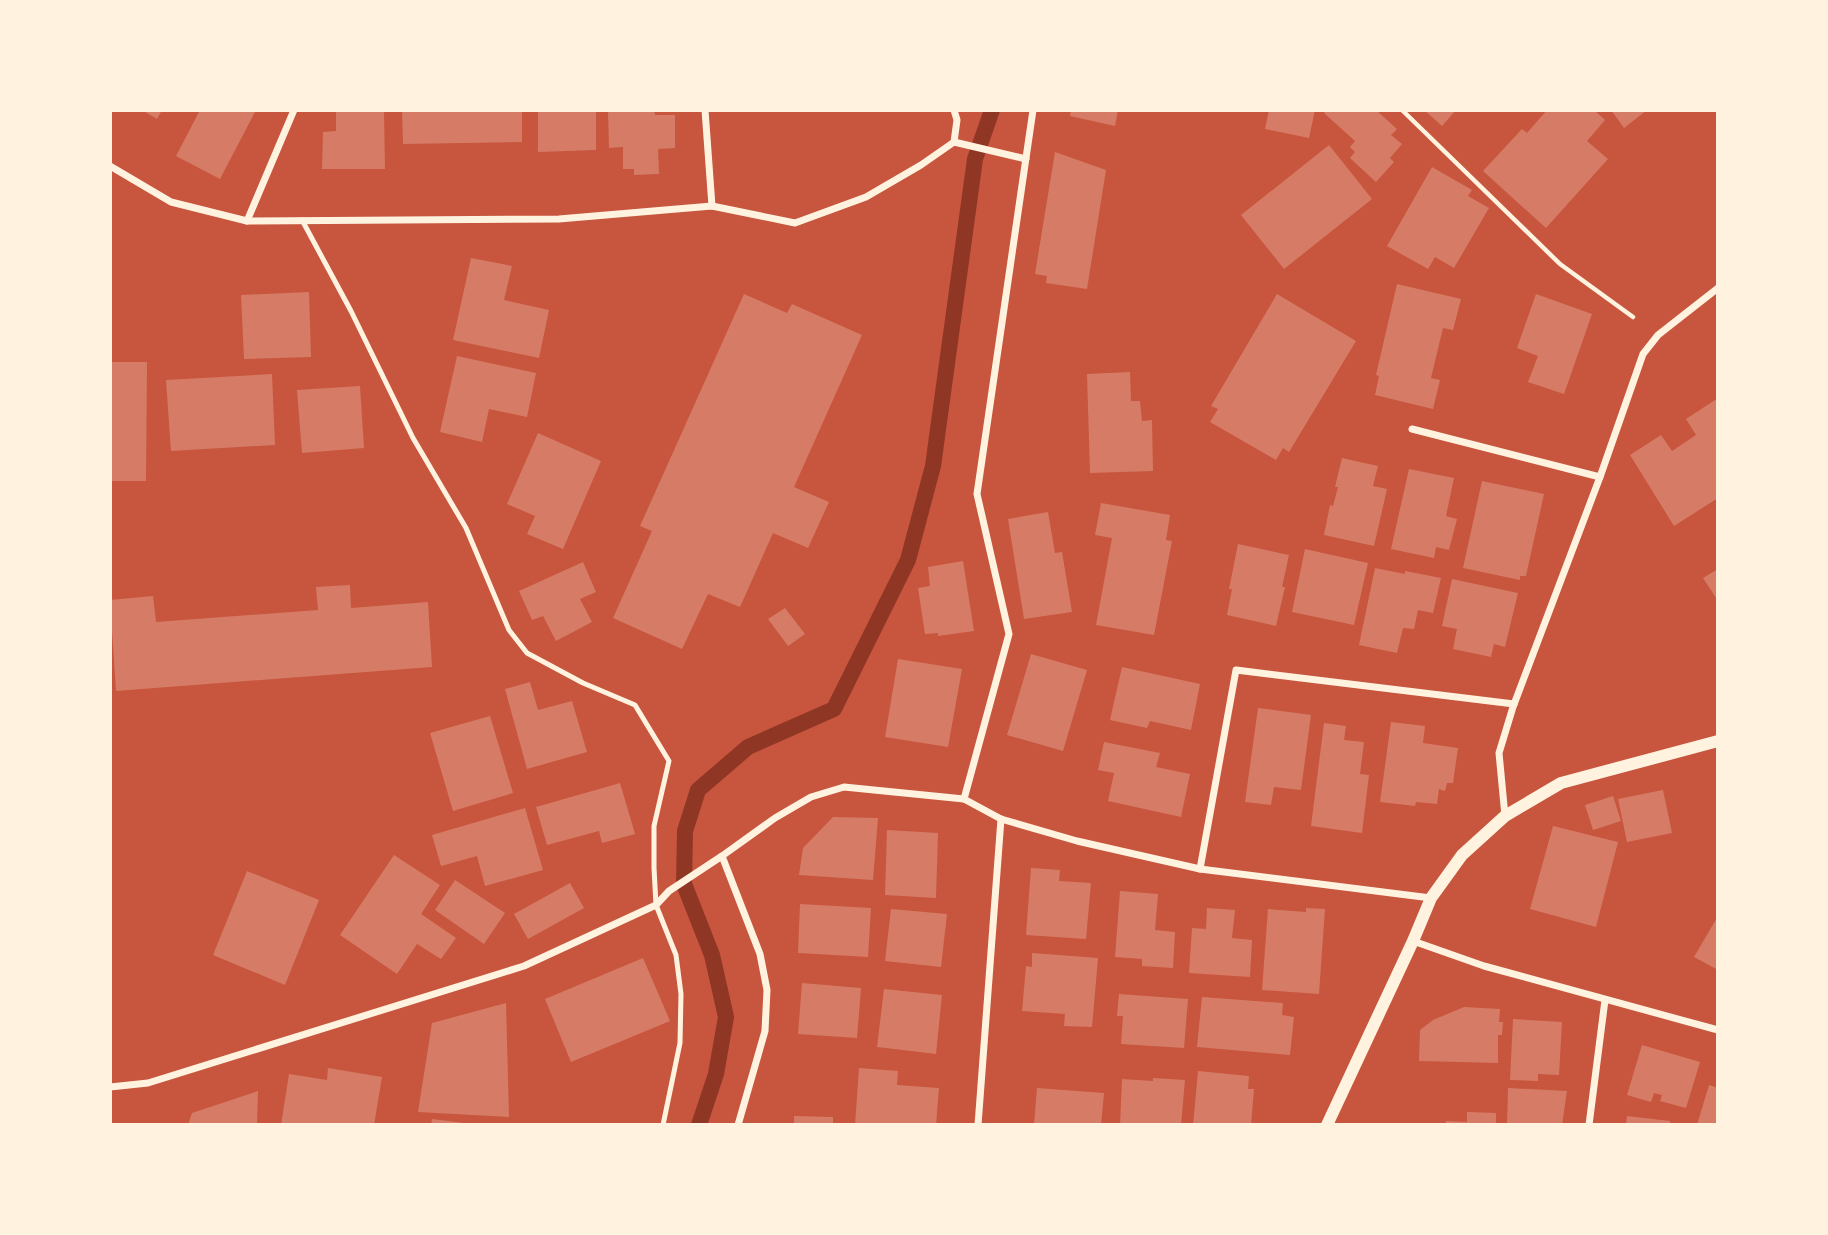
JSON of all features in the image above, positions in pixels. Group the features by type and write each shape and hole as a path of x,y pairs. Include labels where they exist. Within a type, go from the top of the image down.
{"street":[{"path":"247,221 294,110"},
{"path":"705,110 712,206"},
{"path":"110,166 171,202 247,221 559,219 712,206 795,223 866,197 954,142 957,120 954,110"},
{"path":"964,799 1009,634 977,494 1033,110"},
{"path":"954,142 1026,159"},
{"path":"1505,816 1499,753 1514,704 1600,477 1643,354 1658,335 1718,288"},
{"path":"1412,429 1600,477"},
{"path":"1200,869 1236,670 1514,704"},
{"path":"1327,1125 1431,898 1462,855 1505,816 1561,783 1718,741"},
{"path":"110,1087 148,1083 524,966 656,905 668,891 775,818 811,797 844,787 964,799 1001,819 1077,841 1200,869 1431,898"},
{"path":"978,1125 1001,819"},
{"path":"722,856 760,954 767,990 765,1031 738,1125"},
{"path":"1413,941 1484,966 1718,1030"},
{"path":"1588,1125 1605,1000"}],"lane":[{"path":"302,220 413,438 466,528 509,631 527,653 583,683 635,705 669,761 654,826 656,905 676,955 681,994 680,1043 663,1125"}],"path":[{"path":"1402,110 1560,264 1658,335"}],"building":[{"path":"142,110 162,110 157,119"},
{"path":"200,110 256,110 220,179 176,156"},
{"path":"336,110 384,110 385,169 322,169 323,132 336,131"},
{"path":"402,110 522,110 522,142 403,144"},
{"path":"538,110 596,110 596,150 538,152"},
{"path":"608,110 654,110 655,115 675,115 675,148 658,149 659,174 634,175 634,169 623,169 623,147 609,148"},
{"path":"1071,110 1118,110 1115,126 1070,116"},
{"path":"1269,110 1315,110 1309,138 1265,129"},
{"path":"1327,110 1376,110 1397,129 1391,135 1402,144 1390,158 1394,162 1376,182 1350,158 1355,152 1350,147 1355,141 1324,113"},
{"path":"1424,110 1456,110 1442,126"},
{"path":"1547,110 1594,110 1605,120 1587,141 1608,159 1546,228 1483,171 1522,129 1527,133"},
{"path":"1611,110 1647,110 1624,128"},
{"path":"1329,145 1372,199 1284,269 1241,215"},
{"path":"1055,152 1106,170 1087,289 1046,283 1047,276 1035,274"},
{"path":"1432,167 1472,190 1468,196 1489,208 1454,268 1435,257 1428,269 1387,246"},
{"path":"471,258 512,266 504,300 549,310 539,358 453,340"},
{"path":"1397,284 1461,299 1453,330 1443,328 1431,378 1440,380 1433,409 1375,395 1379,376 1376,375"},
{"path":"309,292 311,357 244,359 241,295"},
{"path":"744,294 787,313 792,304 862,335 794,487 829,502 808,548 773,533 740,607 708,594 682,649 613,618 652,531 640,526"},
{"path":"1277,294 1356,341 1289,452 1283,448 1276,460 1210,422 1218,409 1211,406"},
{"path":"1536,294 1592,314 1564,394 1528,382 1538,356 1517,348"},
{"path":"457,356 536,373 527,417 489,409 482,442 440,432"},
{"path":"110,362 147,362 146,481 110,481"},
{"path":"1130,372 1131,401 1140,401 1142,421 1152,420 1153,471 1090,473 1087,374"},
{"path":"272,374 275,445 171,451 166,380"},
{"path":"360,386 364,448 302,453 297,390"},
{"path":"1718,398 1718,498 1674,526 1630,455 1661,435 1672,451 1696,435 1686,419"},
{"path":"538,433 601,461 563,549 527,534 535,516 507,504"},
{"path":"1342,458 1378,466 1373,486 1387,489 1374,546 1324,535 1330,505 1333,506 1338,487 1335,487"},
{"path":"1409,469 1454,478 1446,516 1457,519 1449,550 1436,547 1434,558 1391,549"},
{"path":"1482,481 1544,494 1526,576 1520,576 1520,580 1463,568"},
{"path":"1101,503 1170,515 1166,540 1172,541 1154,635 1096,625 1112,538 1095,535"},
{"path":"1048,512 1055,553 1062,552 1072,612 1024,619 1008,519"},
{"path":"1238,544 1289,555 1276,626 1227,615"},
{"path":"1305,549 1368,563 1354,625 1292,612"},
{"path":"963,561 974,631 938,636 938,633 925,634 918,588 930,586 928,567"},
{"path":"583,562 596,592 580,599 592,622 556,641 543,616 532,620 519,591"},
{"path":"1375,568 1441,578 1433,613 1418,610 1414,629 1403,628 1397,653 1359,645"},
{"path":"1718,569 1718,601 1703,578"},
{"path":"1452,579 1518,593 1505,647 1494,644 1491,657 1453,649 1457,629 1442,626"},
{"path":"350,585 351,608 428,602 432,667 116,691 110,600 153,596 156,622 318,610 316,587"},
{"path":"785,608 805,634 788,646 768,619"},
{"path":"1031,654 1087,670 1063,751 1007,735"},
{"path":"898,659 962,669 948,747 885,737"},
{"path":"1122,667 1200,684 1191,730 1150,721 1147,728 1110,720"},
{"path":"530,682 538,710 572,701 587,752 527,769 505,689"},
{"path":"1258,708 1311,715 1301,790 1274,787 1271,805 1245,802"},
{"path":"490,716 513,793 453,811 430,733"},
{"path":"1391,722 1425,726 1423,743 1458,748 1453,783 1447,783 1445,791 1439,789 1437,804 1416,802 1415,806 1380,802"},
{"path":"1324,723 1346,726 1344,740 1364,742 1360,774 1369,775 1362,833 1311,826"},
{"path":"1104,742 1160,753 1156,767 1190,774 1181,817 1108,801 1114,773 1098,770"},
{"path":"620,783 635,834 602,843 599,831 547,845 536,807"},
{"path":"1663,790 1672,833 1627,842 1618,799"},
{"path":"1613,796 1621,821 1593,830 1585,805"},
{"path":"525,808 543,870 485,886 477,856 441,866 432,835"},
{"path":"833,817 878,818 873,880 799,875 803,848"},
{"path":"1553,826 1618,842 1596,927 1530,909"},
{"path":"887,830 938,833 936,898 885,895"},
{"path":"394,855 440,885 421,914 456,938 441,959 417,944 397,974 340,935"},
{"path":"1031,868 1060,870 1059,881 1091,883 1086,939 1026,935"},
{"path":"247,871 319,900 285,985 213,955"},
{"path":"455,880 505,913 484,944 435,910"},
{"path":"570,883 584,908 528,939 514,914"},
{"path":"1120,891 1158,894 1155,930 1175,932 1173,968 1142,966 1142,959 1115,957"},
{"path":"800,904 871,908 868,957 798,953"},
{"path":"1207,908 1235,910 1232,938 1252,940 1250,977 1189,973 1192,928 1206,929"},
{"path":"1306,908 1325,909 1319,994 1262,990 1268,909 1306,912"},
{"path":"891,909 947,914 941,967 885,961"},
{"path":"1718,916 1718,970 1694,957"},
{"path":"1032,953 1098,958 1092,1027 1064,1026 1065,1014 1022,1011 1026,966 1032,967"},
{"path":"643,958 670,1021 571,1062 545,999"},
{"path":"802,983 861,988 857,1038 798,1034"},
{"path":"884,989 942,995 936,1054 877,1047"},
{"path":"1119,994 1188,999 1184,1048 1121,1044 1123,1016 1117,1016"},
{"path":"1202,997 1283,1003 1282,1015 1294,1017 1290,1055 1197,1047"},
{"path":"506,1003 509,1117 418,1112 432,1023"},
{"path":"1464,1007 1500,1009 1499,1022 1503,1022 1502,1035 1498,1035 1498,1063 1419,1061 1420,1030 1433,1020"},
{"path":"1513,1019 1562,1022 1559,1075 1538,1074 1538,1081 1510,1080"},
{"path":"1642,1045 1700,1062 1686,1108 1660,1101 1662,1095 1654,1093 1651,1102 1627,1095"},
{"path":"328,1068 382,1077 374,1125 281,1125 289,1074 327,1080"},
{"path":"859,1068 898,1071 897,1085 939,1088 936,1125 855,1125"},
{"path":"1198,1071 1249,1076 1248,1089 1254,1089 1251,1125 1193,1125"},
{"path":"1153,1078 1185,1080 1181,1125 1120,1125 1122,1079 1153,1081"},
{"path":"1709,1085 1718,1088 1718,1125 1697,1125"},
{"path":"1037,1088 1104,1093 1101,1125 1034,1125"},
{"path":"1508,1088 1567,1091 1562,1125 1507,1125"},
{"path":"258,1091 257,1125 188,1125 192,1113"},
{"path":"1467,1112 1496,1113 1496,1125 1445,1125 1446,1121 1467,1122"},
{"path":"794,1116 833,1117 833,1125 794,1125"},
{"path":"1627,1116 1670,1121 1670,1125 1626,1125"},
{"path":"432,1119 464,1123 464,1125 431,1125"}],"waterway":[{"path":"699,1125 716,1074 726,1017 712,955 684,884 685,831 698,790 748,747 834,709 908,560 933,466 975,159 992,110"}]}
